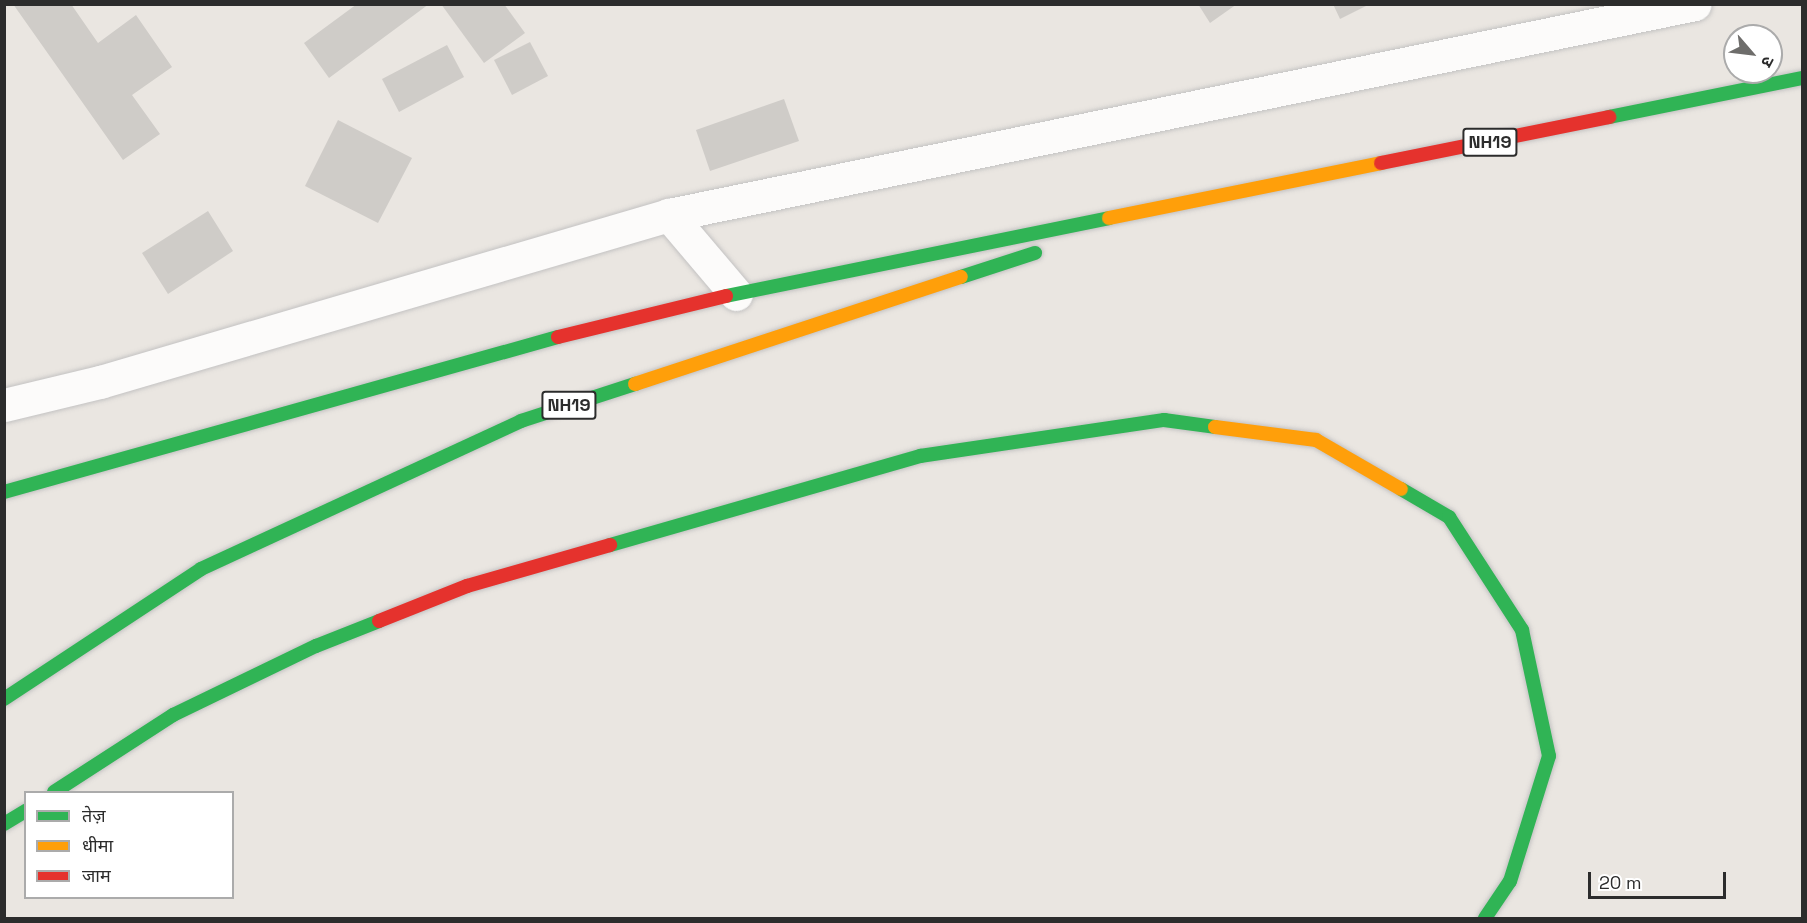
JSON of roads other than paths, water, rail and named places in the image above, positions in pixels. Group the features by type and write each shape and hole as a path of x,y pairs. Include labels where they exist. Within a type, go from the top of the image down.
{"highway":[{"name":"NH19","path":"4,492 478,357 736,294 1803,78"},
{"name":"NH19","path":"4,699 201,568 521,421 1177,206"},
{"path":"56,791 173,716 316,646 467,586 920,456 1164,420 1316,440 1449,517 1522,630 1549,756 1510,881 1485,918"},
{"path":"4,824 24,812"}],"street":[{"path":"4,405 100,382 669,215 1695,4"},
{"path":"669,215 736,294"}]}
